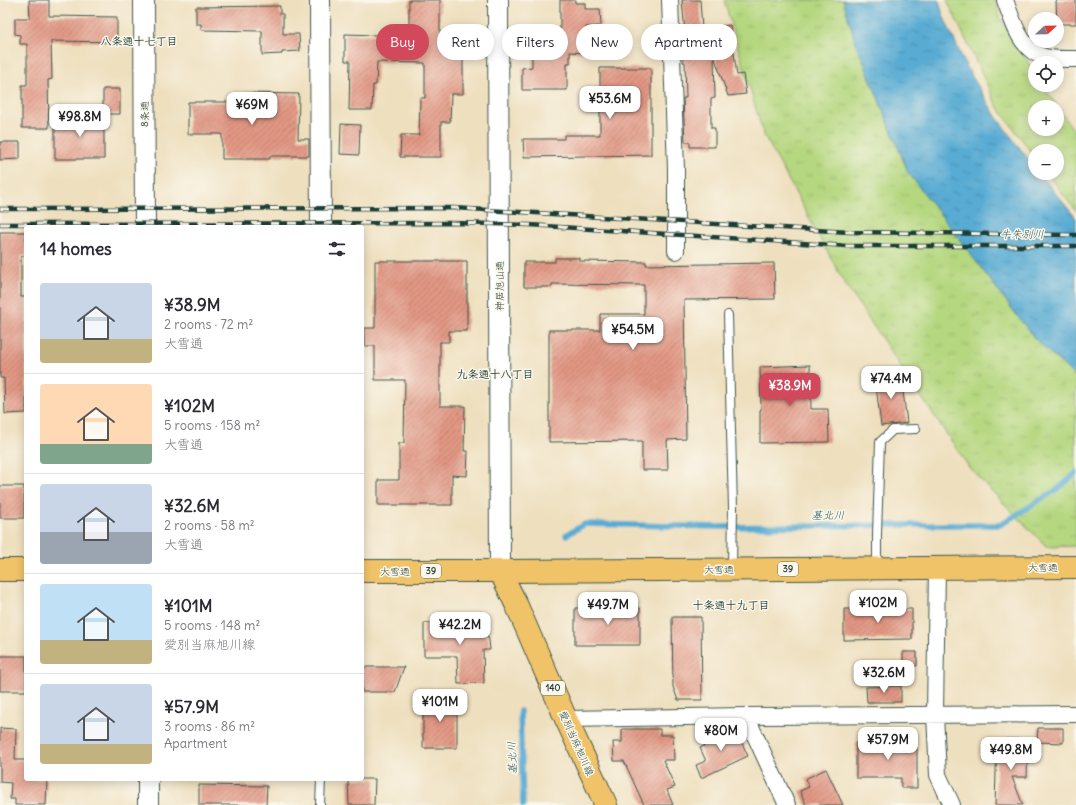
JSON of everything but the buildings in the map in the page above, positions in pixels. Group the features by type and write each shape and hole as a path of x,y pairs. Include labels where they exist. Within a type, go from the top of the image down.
{"main road":[{"name":"大雪通","path":"364,571 1076,567"},
{"path":"0,570 24,570"},
{"name":"愛別当麻旭川線","path":"500,571 606,805"}],"street":[{"name":"8条通","path":"144,0 145,225"},
{"path":"320,0 321,225"},
{"name":"神居旭山通","path":"498,0 500,571"},
{"path":"670,0 676,169 676,251"},
{"path":"1005,0 1013,23 1029,49 1044,57 1076,59"},
{"path":"938,568 935,715 938,775 952,805"},
{"path":"566,719 746,716 1076,714"},
{"path":"746,716 787,805"},
{"path":"148,781 148,805"}],"lane":[{"path":"728,316 733,508 732,569"},
{"path":"877,568 877,505 880,442 893,430 916,429"},
{"path":"320,805 321,781"}],"green space":[{"path":"724,0 843,0 854,38 908,172 1035,339 1076,377 1076,546 1047,547 971,470 845,284 763,133 737,44 737,24 731,24"},
{"path":"947,0 995,0 1002,22 1028,62 1028,92 1048,92 1053,100 1028,100 1028,136 1064,136 1064,116 1076,134 1076,211 1052,180 1064,180 1064,144 1028,144 1028,148 997,106"}],"water":[{"name":"牛朱別川","path":"843,0 939,0 943,15 966,66 997,118 1028,159 1028,180 1045,180 1076,218 1076,377 1035,339 908,172 854,38"}],"waterway":[{"name":"基北川","path":"566,535 585,524 719,527 1000,525 1059,488 1076,473"},
{"name":"基北川","path":"520,711 523,805"}],"railway":[{"path":"0,209 454,208 849,232 1076,235"},
{"path":"0,224 451,223 530,225 847,246 1076,246"}],"district":[{"name":"八条通十七丁目","path":"139,41"},
{"name":"九条通十八丁目","path":"495,374"},
{"name":"十条通十九丁目","path":"731,605"}]}
